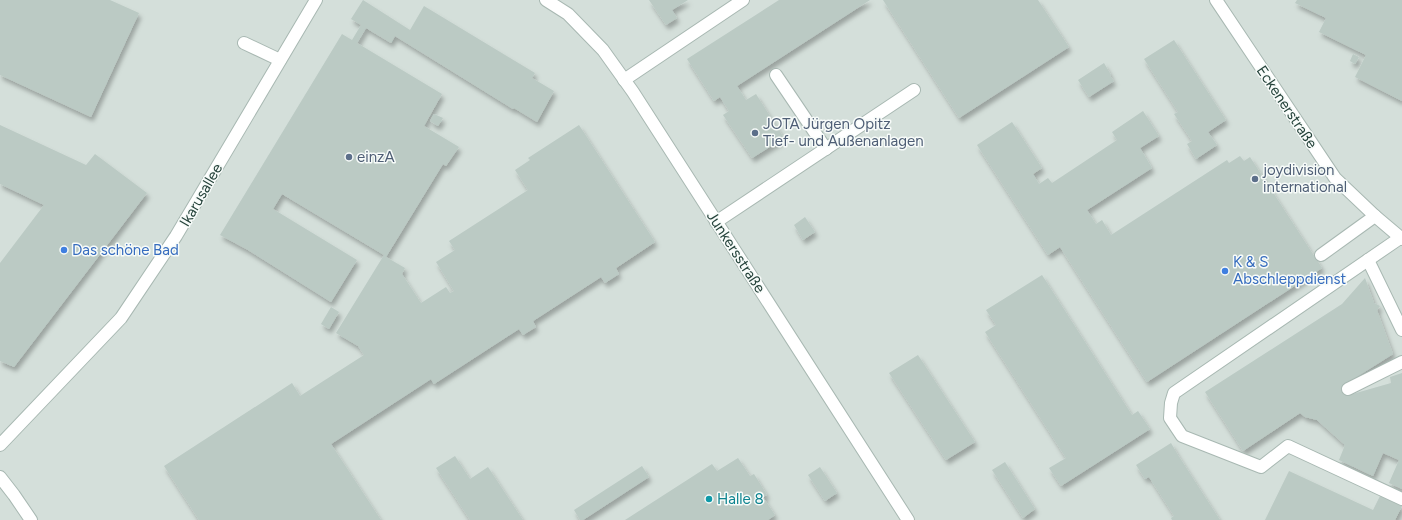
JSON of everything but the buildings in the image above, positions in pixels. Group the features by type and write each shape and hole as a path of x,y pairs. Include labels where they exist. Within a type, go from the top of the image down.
{"street":[{"name":"Ikarusallee","path":"0,445 122,318 176,236 316,0"},
{"name":"Junkersstraße","path":"546,0 568,14 603,50 624,80 908,520"},
{"path":"624,80 743,0"},
{"name":"Eckenerstraße","path":"1222,2 1334,178 1401,238"},
{"path":"244,43 280,60"},
{"path":"776,75 826,149"},
{"path":"716,222 914,90"},
{"path":"1321,255 1375,216"},
{"path":"1401,238 1174,393 1171,403 1170,418 1182,436 1261,467 1288,446 1402,499"},
{"path":"1368,260 1402,330"},
{"path":"1348,389 1402,362"},
{"path":"0,477 31,520"}],"shaded area":[{"path":"0,0 1402,0 1402,520 0,520"}],"place":[{"name":"JOTA Jürgen Opitz Tief- und Außenanlagen","path":"755,133"},
{"name":"einzA","path":"349,157"},
{"name":"joydivision international","path":"1255,179"},
{"name":"Das schöne Bad","path":"64,250"},
{"name":"K & S Abschleppdienst","path":"1225,271"},
{"name":"Halle 8","path":"709,499"}]}
